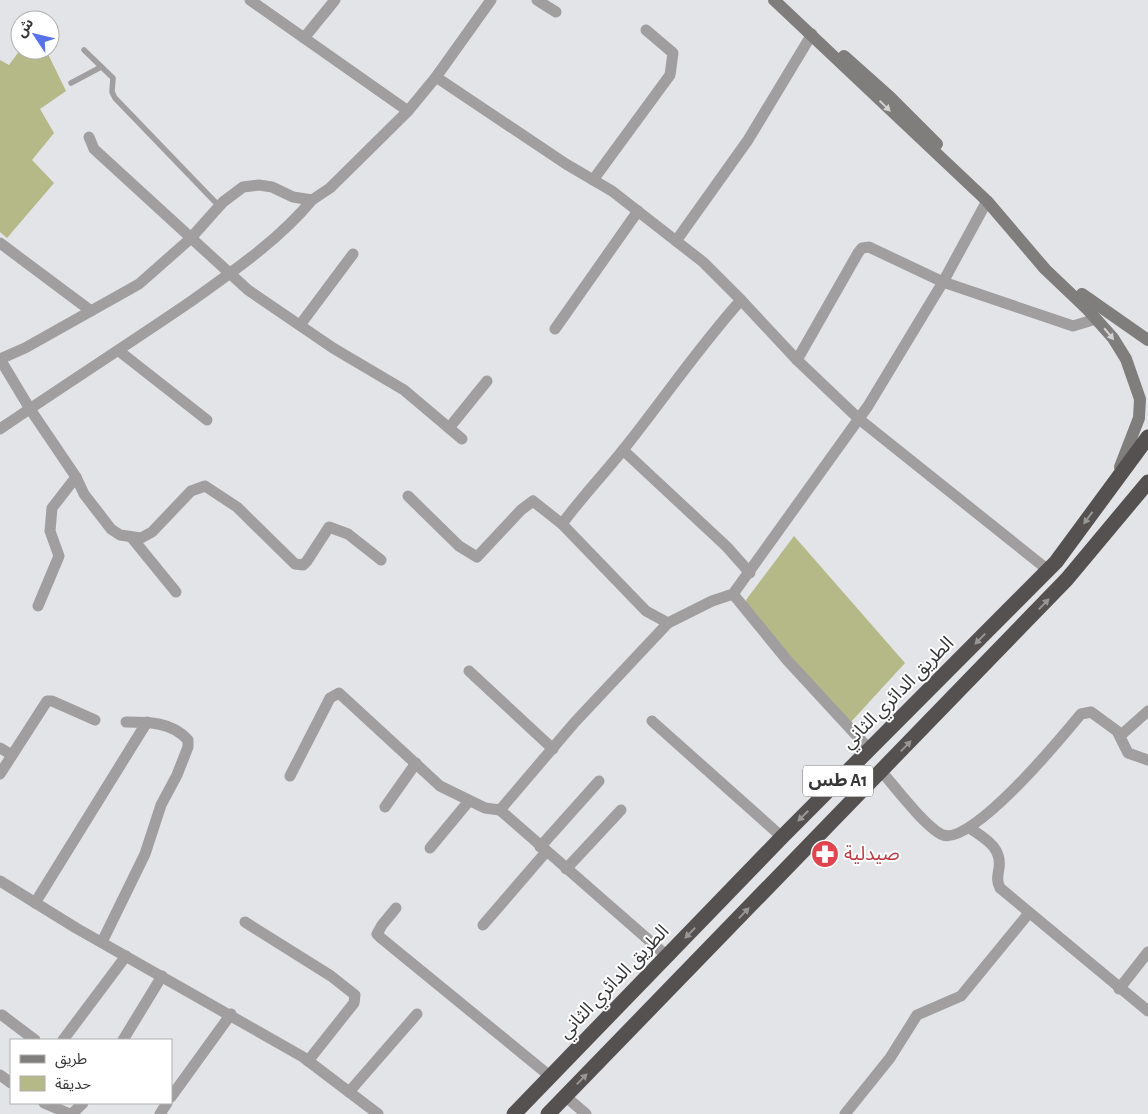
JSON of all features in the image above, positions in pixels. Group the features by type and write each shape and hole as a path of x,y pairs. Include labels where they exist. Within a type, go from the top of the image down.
{"highway":[{"name":"الطريق الدائري الثاني","path":"514,1114 782,837 1048,570 1148,437"},
{"name":"طس A1","path":"548,1114 1068,579 1148,482"}],"street":[{"path":"250,0 408,111"},
{"path":"304,38 335,0"},
{"path":"0,429 119,351 231,273 292,223 312,200 330,188 408,111 436,77 491,0"},
{"path":"537,0 556,12"},
{"path":"774,0 987,201 1045,269 1096,318 1126,359 1140,399 1139,418 1127,454 1109,490"},
{"path":"784,0 890,97 969,176 1063,278 1092,303 1148,340"},
{"path":"592,180 670,75 673,53 646,30"},
{"path":"676,241 748,140 812,34"},
{"path":"436,77 592,180 676,241 722,279 797,360 859,419 1048,570"},
{"path":"89,137 94,149 190,239 231,273 248,290 300,326 404,390 462,439"},
{"path":"312,200 293,197 272,187 259,185 243,187 219,206 190,239 139,284 34,344 0,359 30,409 76,477 84,494 111,529 120,535 142,538 152,532 191,491 206,486 237,507 295,564 302,565 307,561 330,527 348,534 380,560"},
{"path":"500,810 627,664 668,623 712,601 733,594 750,573 859,419 943,282 987,201"},
{"path":"555,330 638,212"},
{"path":"0,243 90,311"},
{"path":"797,360 862,248 876,249 943,282 1073,326 1096,318"},
{"path":"300,326 353,254"},
{"path":"562,524 622,450 709,336 741,300"},
{"path":"119,351 207,420"},
{"path":"449,428 487,381"},
{"path":"622,450 727,547 750,573"},
{"path":"38,606 59,556 50,531 52,508 76,477"},
{"path":"408,496 459,546 474,557 481,555 530,501 535,502 562,524 646,611 668,623"},
{"path":"132,538 176,592"},
{"path":"733,594 787,660 869,749"},
{"path":"469,671 553,749"},
{"path":"290,776 330,698 339,693 440,786 485,808 500,810 543,850 667,956"},
{"path":"0,774 47,701 52,701 95,720"},
{"path":"1120,736 1148,711"},
{"path":"882,772 936,830 950,836 970,828 1035,770 1081,714 1092,712 1109,724 1120,736 1128,753 1148,760"},
{"path":"652,721 782,837"},
{"path":"102,942 145,854 161,805 177,775 188,747 188,740 183,734 158,723 126,722"},
{"path":"35,903 147,722"},
{"path":"0,748 12,755"},
{"path":"385,807 416,763"},
{"path":"483,925 599,781"},
{"path":"430,848 469,801"},
{"path":"566,869 622,810"},
{"path":"970,828 989,841 998,853 1000,859 997,879 1000,888 1148,1011"},
{"path":"0,881 126,956 231,1014 308,1061 378,1114"},
{"path":"396,908 377,934 551,1077"},
{"path":"845,1114 890,1058 917,1015 961,996 1029,913"},
{"path":"245,922 331,976 355,995 354,1003 308,1061"},
{"path":"1120,989 1148,952"},
{"path":"65,1039 126,956"},
{"path":"123,1039 162,976"},
{"path":"172,1096 231,1014"},
{"path":"349,1092 417,1014"},
{"path":"2,1015 34,1039"},
{"path":"0,1075 10,1083"},
{"path":"565,1096 586,1114"},
{"path":"46,1104 71,1114 82,1104"}],"lane":[{"path":"84,50 113,78 112,92 115,98 219,206"},
{"path":"71,83 101,67"}],"green space":[{"path":"0,60 9,65 13,60 51,60 66,91 40,109 54,133 32,160 54,183 7,238 0,232"},
{"path":"794,536 905,663 850,723 747,607 746,600"}],"place":[{"name":"صيدلية","path":"825,854"}]}
